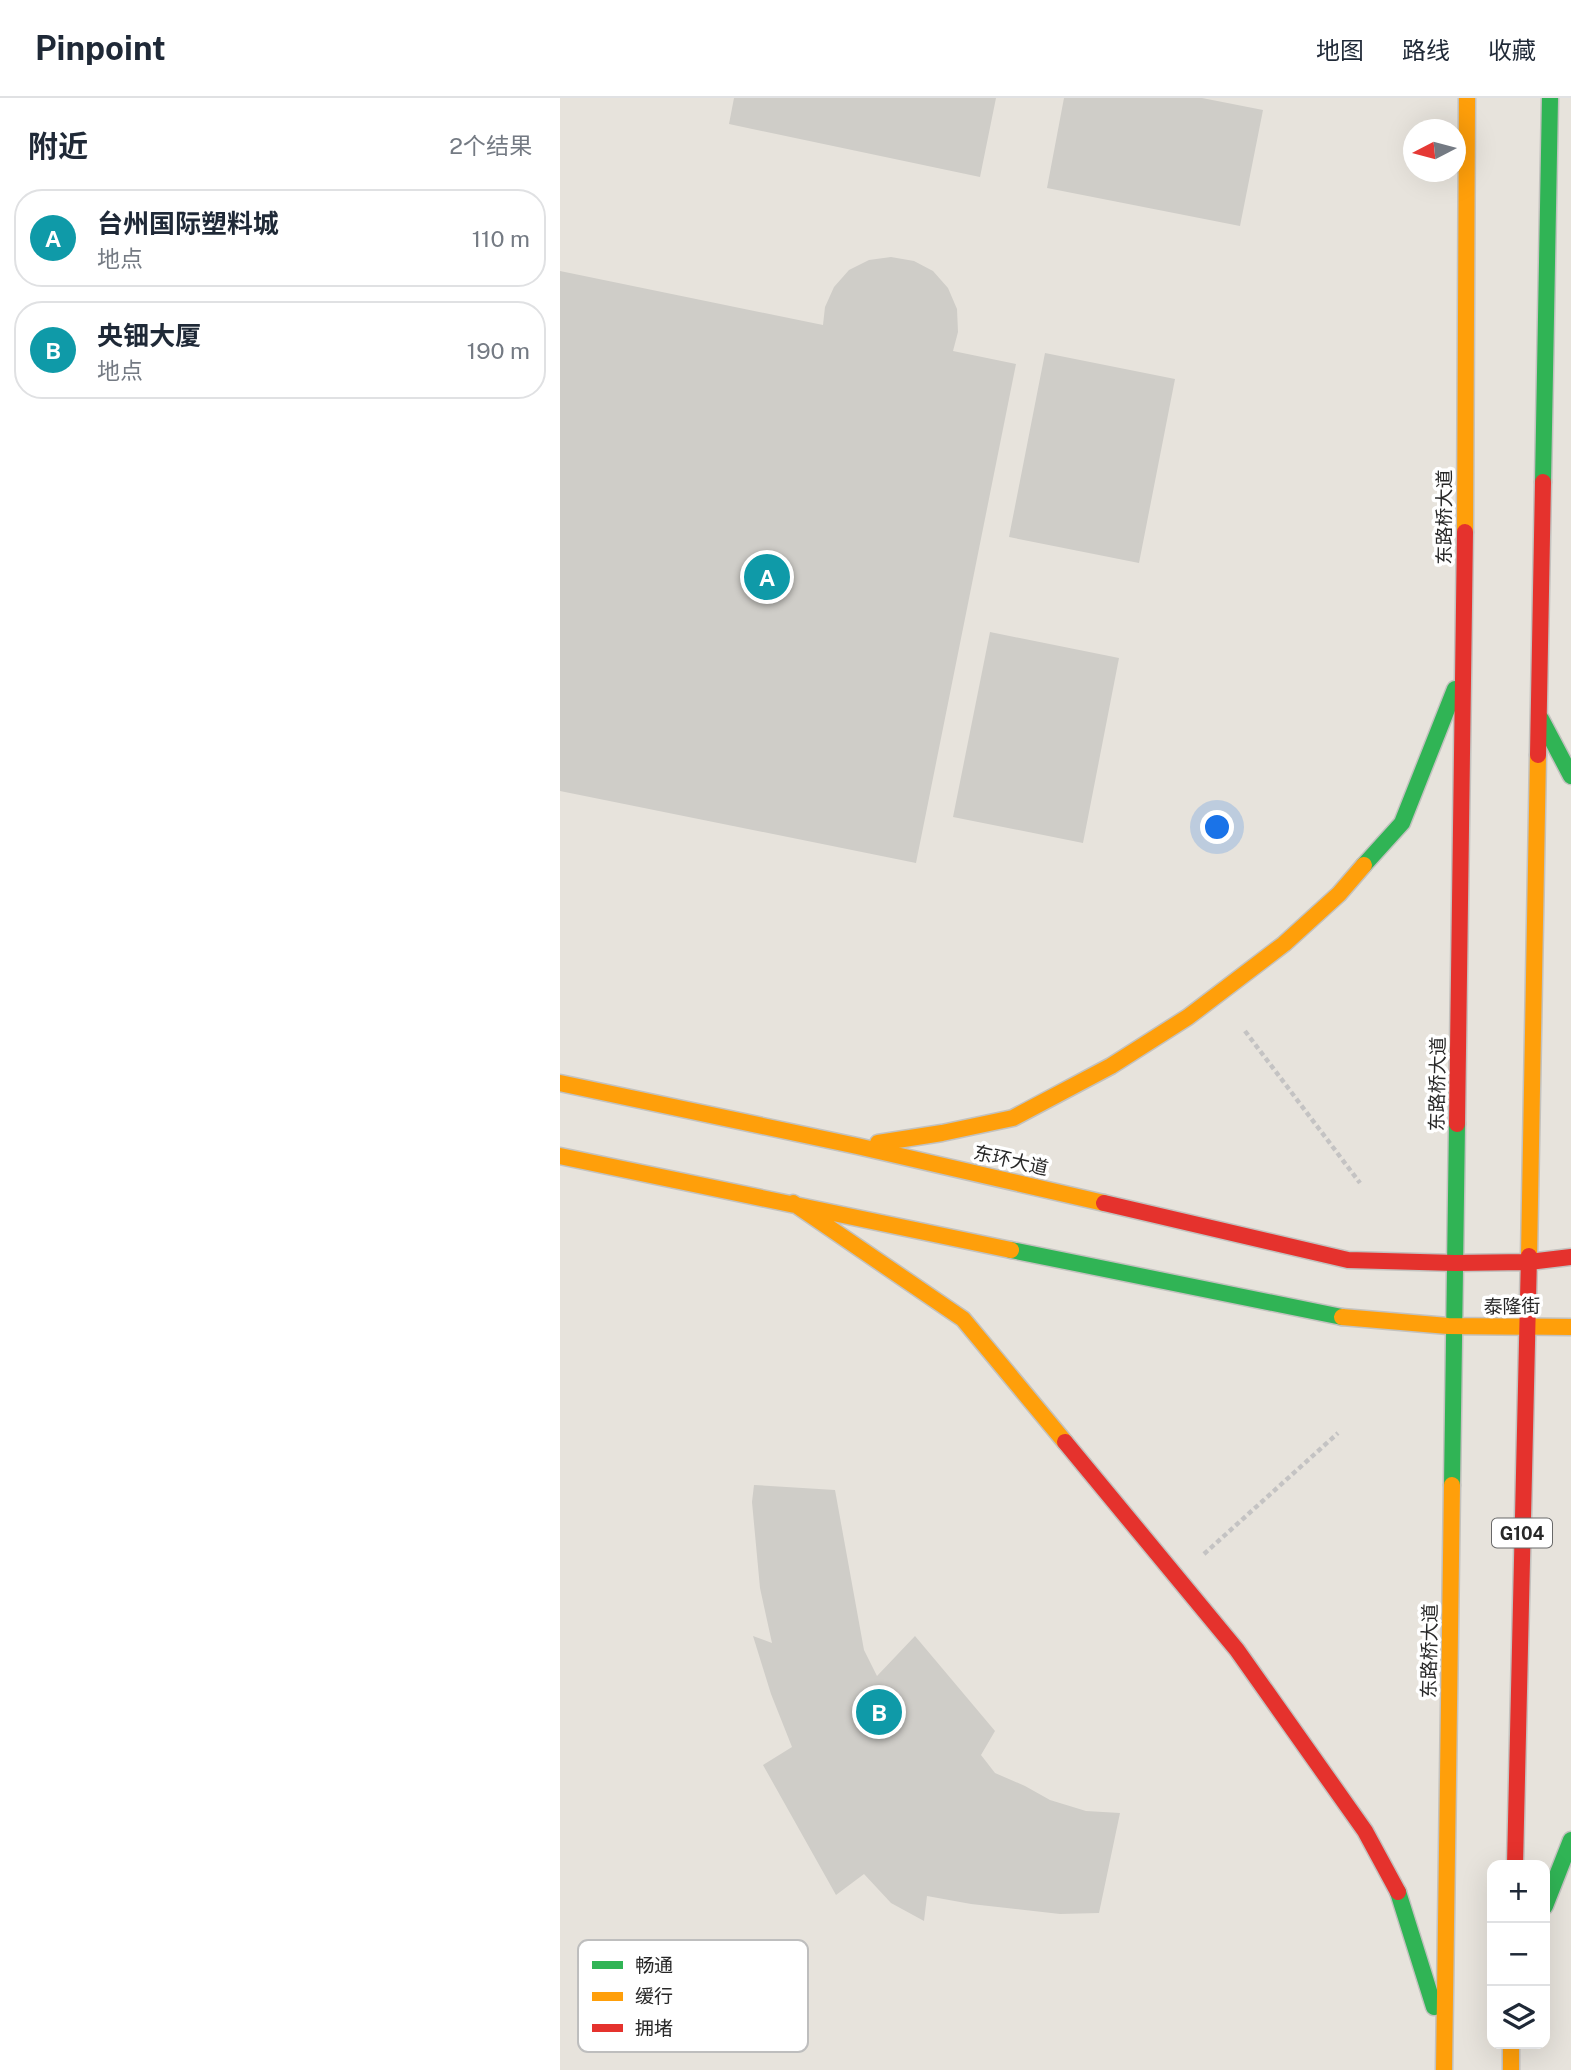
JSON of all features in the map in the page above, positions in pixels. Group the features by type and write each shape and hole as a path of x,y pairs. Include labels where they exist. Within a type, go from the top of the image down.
{"main road":[{"name":"东路桥大道","path":"1444,2070 1464,668 1467,98"},
{"path":"1550,98 1539,715 1571,776"},
{"path":"857,1146 942,1133 1013,1118 1122,1059 1188,1017 1284,944 1339,894 1402,823 1464,668"},
{"name":"G104","path":"1515,1860 1539,715"},
{"name":"东环大道","path":"560,1083 857,1146 1348,1260 1455,1263"},
{"path":"560,1156 1326,1315 1374,1323 1454,1328"},
{"path":"793,1203 964,1319 1237,1650 1365,1831 1402,1899 1444,2042"},
{"path":"1455,1263 1529,1262 1571,1257"},
{"name":"泰隆街","path":"1454,1328 1571,1327"},
{"path":"1550,1893 1571,1840"},
{"path":"1511,2049 1511,2070"}],"path":[{"path":"1245,1031 1360,1183"},
{"path":"1203,1554 1338,1433"}],"building":[{"path":"734,98 996,98 980,177 729,124"},
{"path":"1064,98 1202,98 1263,110 1240,226 1047,188"},
{"path":"891,257 914,261 933,271 948,288 957,309 958,332 953,351 1016,364 916,863 560,791 560,271 823,325 825,307 834,287 849,270 869,260"},
{"path":"1045,353 1175,379 1139,563 1009,537"},
{"path":"990,632 1119,658 1083,843 953,817"},
{"path":"754,1485 835,1490 864,1650 877,1676 915,1636 995,1731 981,1755 995,1773 1050,1800 1086,1811 1120,1813 1099,1913 1060,1914 927,1896 924,1921 891,1903 864,1874 836,1895 763,1765 792,1747 771,1694 753,1636 772,1643 760,1588 752,1502"}],"traffic: fast":[{"path":"1543,482 1550,98"},
{"path":"1364,865 1402,823 1455,689"},
{"path":"1541,719 1571,776"},
{"path":"1452,1485 1457,1124"},
{"path":"1011,1250 1342,1317"},
{"path":"1550,1893 1571,1840"},
{"path":"1398,1892 1434,2007"}],"traffic: slow":[{"path":"1465,532 1467,98"},
{"path":"1529,1256 1538,755"},
{"path":"878,1143 1013,1118 1111,1066 1188,1017 1284,944 1339,894 1364,865"},
{"path":"560,1083 857,1146 1104,1203"},
{"path":"560,1156 1011,1250"},
{"path":"793,1203 963,1319 1065,1442"},
{"path":"1342,1317 1448,1326 1571,1327"},
{"path":"1444,2070 1452,1485"},
{"path":"1511,2049 1511,2070"}],"traffic: jam":[{"path":"1538,755 1543,482"},
{"path":"1457,1124 1465,532"},
{"path":"1104,1203 1348,1260 1455,1263 1529,1262 1571,1257"},
{"path":"1515,1860 1529,1256"},
{"path":"1065,1442 1237,1650 1365,1831 1398,1892"}],"place":[{"name":"台州国际塑料城","path":"767,577"},
{"name":"央钿大厦","path":"879,1712"}]}
